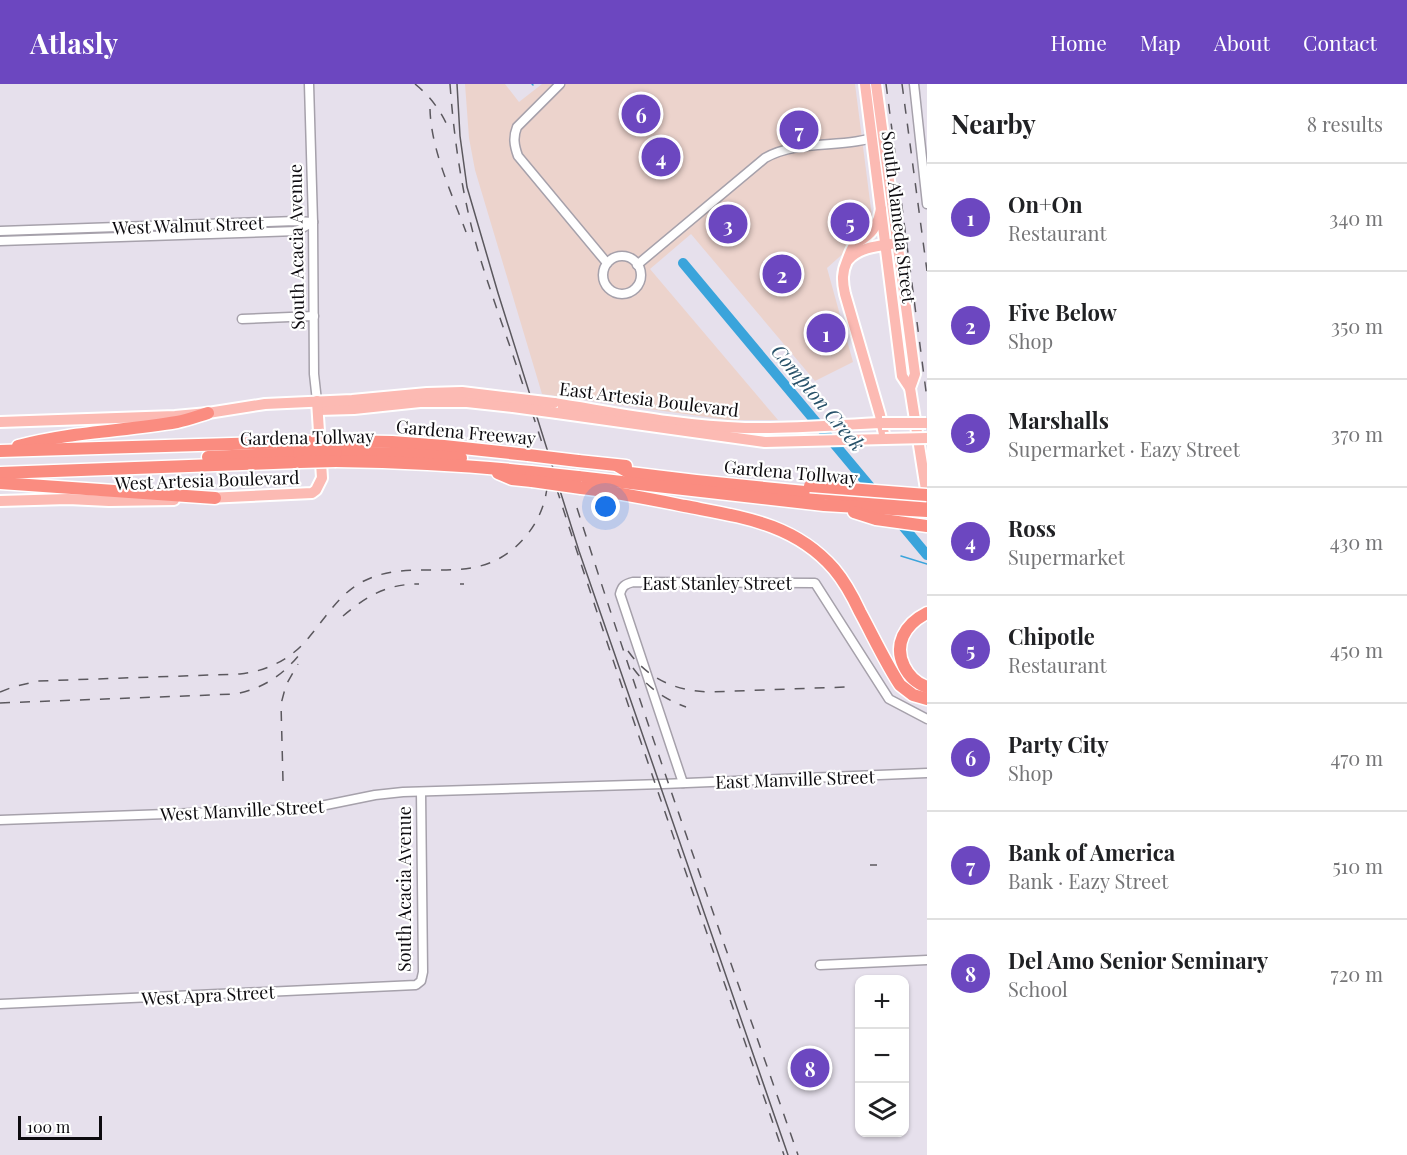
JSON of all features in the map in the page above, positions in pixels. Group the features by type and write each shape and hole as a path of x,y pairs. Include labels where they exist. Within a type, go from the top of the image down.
{"highway":[{"path":"0,451 45,439 179,421 208,413"},
{"name":"Gardena Freeway","path":"0,451 284,442 298,452 336,452 392,442 434,445 530,468 578,474 618,466 812,490 927,495"},
{"name":"Gardena Tollway","path":"0,458 277,450 284,442"},
{"name":"Gardena Freeway","path":"0,473 298,452 336,452 406,462 485,467 512,479 530,468"},
{"name":"Gardena Tollway","path":"0,465 298,452"},
{"path":"530,468 578,474 614,491 747,518 796,537 834,570 852,595 900,685 913,695 927,699"},
{"name":"Gardena Tollway","path":"578,474 744,490 755,497 830,506"},
{"path":"0,483 215,498"},
{"name":"Gardena Tollway","path":"812,490 927,501"},
{"path":"830,506 927,511"},
{"path":"830,506 876,519 927,526"},
{"path":"923,615 903,636 900,653 906,671 912,678 925,685"}],"main road":[{"name":"South Alameda Street","path":"865,84 902,376 910,388 927,495"},
{"name":"South Alameda Street","path":"876,84 915,374 910,388"},
{"path":"881,209 874,229 851,250 843,272 843,287 885,439"},
{"path":"848,260 863,250 897,243"},
{"path":"863,250 878,256 889,270"},
{"name":"East Artesia Boulevard","path":"317,406 352,400 462,392 513,403 706,430 765,442 927,438"},
{"path":"0,422 175,416 265,404 317,406"},
{"name":"West Artesia Boulevard","path":"0,501 156,500 310,494 315,492 322,478 317,406"},
{"name":"East Artesia Boulevard","path":"706,430 772,428 881,419 927,423"}],"street":[{"name":"South Acacia Avenue","path":"309,84 314,374 317,406"},
{"path":"560,84 517,126 514,134 515,147 518,156 607,263"},
{"name":"South Alameda Street","path":"914,84 923,124 927,204"},
{"path":"637,265 772,154 785,150 872,139 883,134"},
{"name":"West Walnut Street","path":"0,231 313,222"},
{"name":"West Walnut Street","path":"0,241 297,231 313,222"},
{"path":"227,223 227,233"},
{"path":"140,226 140,236"},
{"path":"623,256 633,260 640,275 637,286 627,293 619,294 608,289 604,282 603,270 607,263 623,256"},
{"path":"242,319 314,316"},
{"name":"East Stanley Street","path":"683,783 620,594 621,588 633,582 815,583 889,699 927,719"},
{"name":"East Manville Street","path":"663,784 927,773"},
{"name":"West Manville Street","path":"0,820 306,809 375,795 403,792 663,784"},
{"name":"South Acacia Avenue","path":"416,985 421,981 423,972 421,792"},
{"path":"820,964 927,960"},
{"name":"West Apra Street","path":"0,1004 416,985"}],"shaded area":[{"path":"465,84 505,84 519,102 542,84 855,84 872,217 866,233 827,268 853,362 815,381 691,234 650,269 778,420 728,420 542,394 475,170 469,138"}],"waterway":[{"name":"Compton Creek","path":"683,263 877,495"},
{"name":"Compton Creek","path":"897,519 927,555"},
{"path":"901,556 927,564"}],"tram line":[{"path":"457,84 460,136 467,187 498,293 579,551 788,1155"}],"railway":[{"path":"415,84 436,105 450,132"},
{"path":"450,84 461,176 470,222 482,264 632,715 784,1155"},
{"path":"886,84 927,399"},
{"path":"902,84 927,271"},
{"path":"430,109 438,156 466,232"},
{"path":"0,692 38,681 240,674 260,670 296,651 339,600 360,583 381,575 402,571 466,569 487,564 507,554 526,536 540,514 547,490 548,473"},
{"path":"577,508 657,751 798,1155"},
{"path":"343,616 360,603 387,589 419,584"},
{"path":"628,651 644,669 664,682 697,691 845,687"},
{"path":"0,703 236,694 271,680 299,655"},
{"path":"283,781 281,704 286,685 298,664"},
{"path":"633,668 656,692 686,707"},
{"path":"870,865 877,865"}],"place":[{"name":"Party City","path":"641,114"},
{"name":"Bank of America","path":"799,130"},
{"name":"Ross","path":"661,157"},
{"name":"Chipotle","path":"850,222"},
{"name":"Marshalls","path":"728,224"},
{"name":"Five Below","path":"782,274"},
{"name":"On+On","path":"826,333"},
{"name":"Del Amo Senior Seminary","path":"810,1068"}]}
